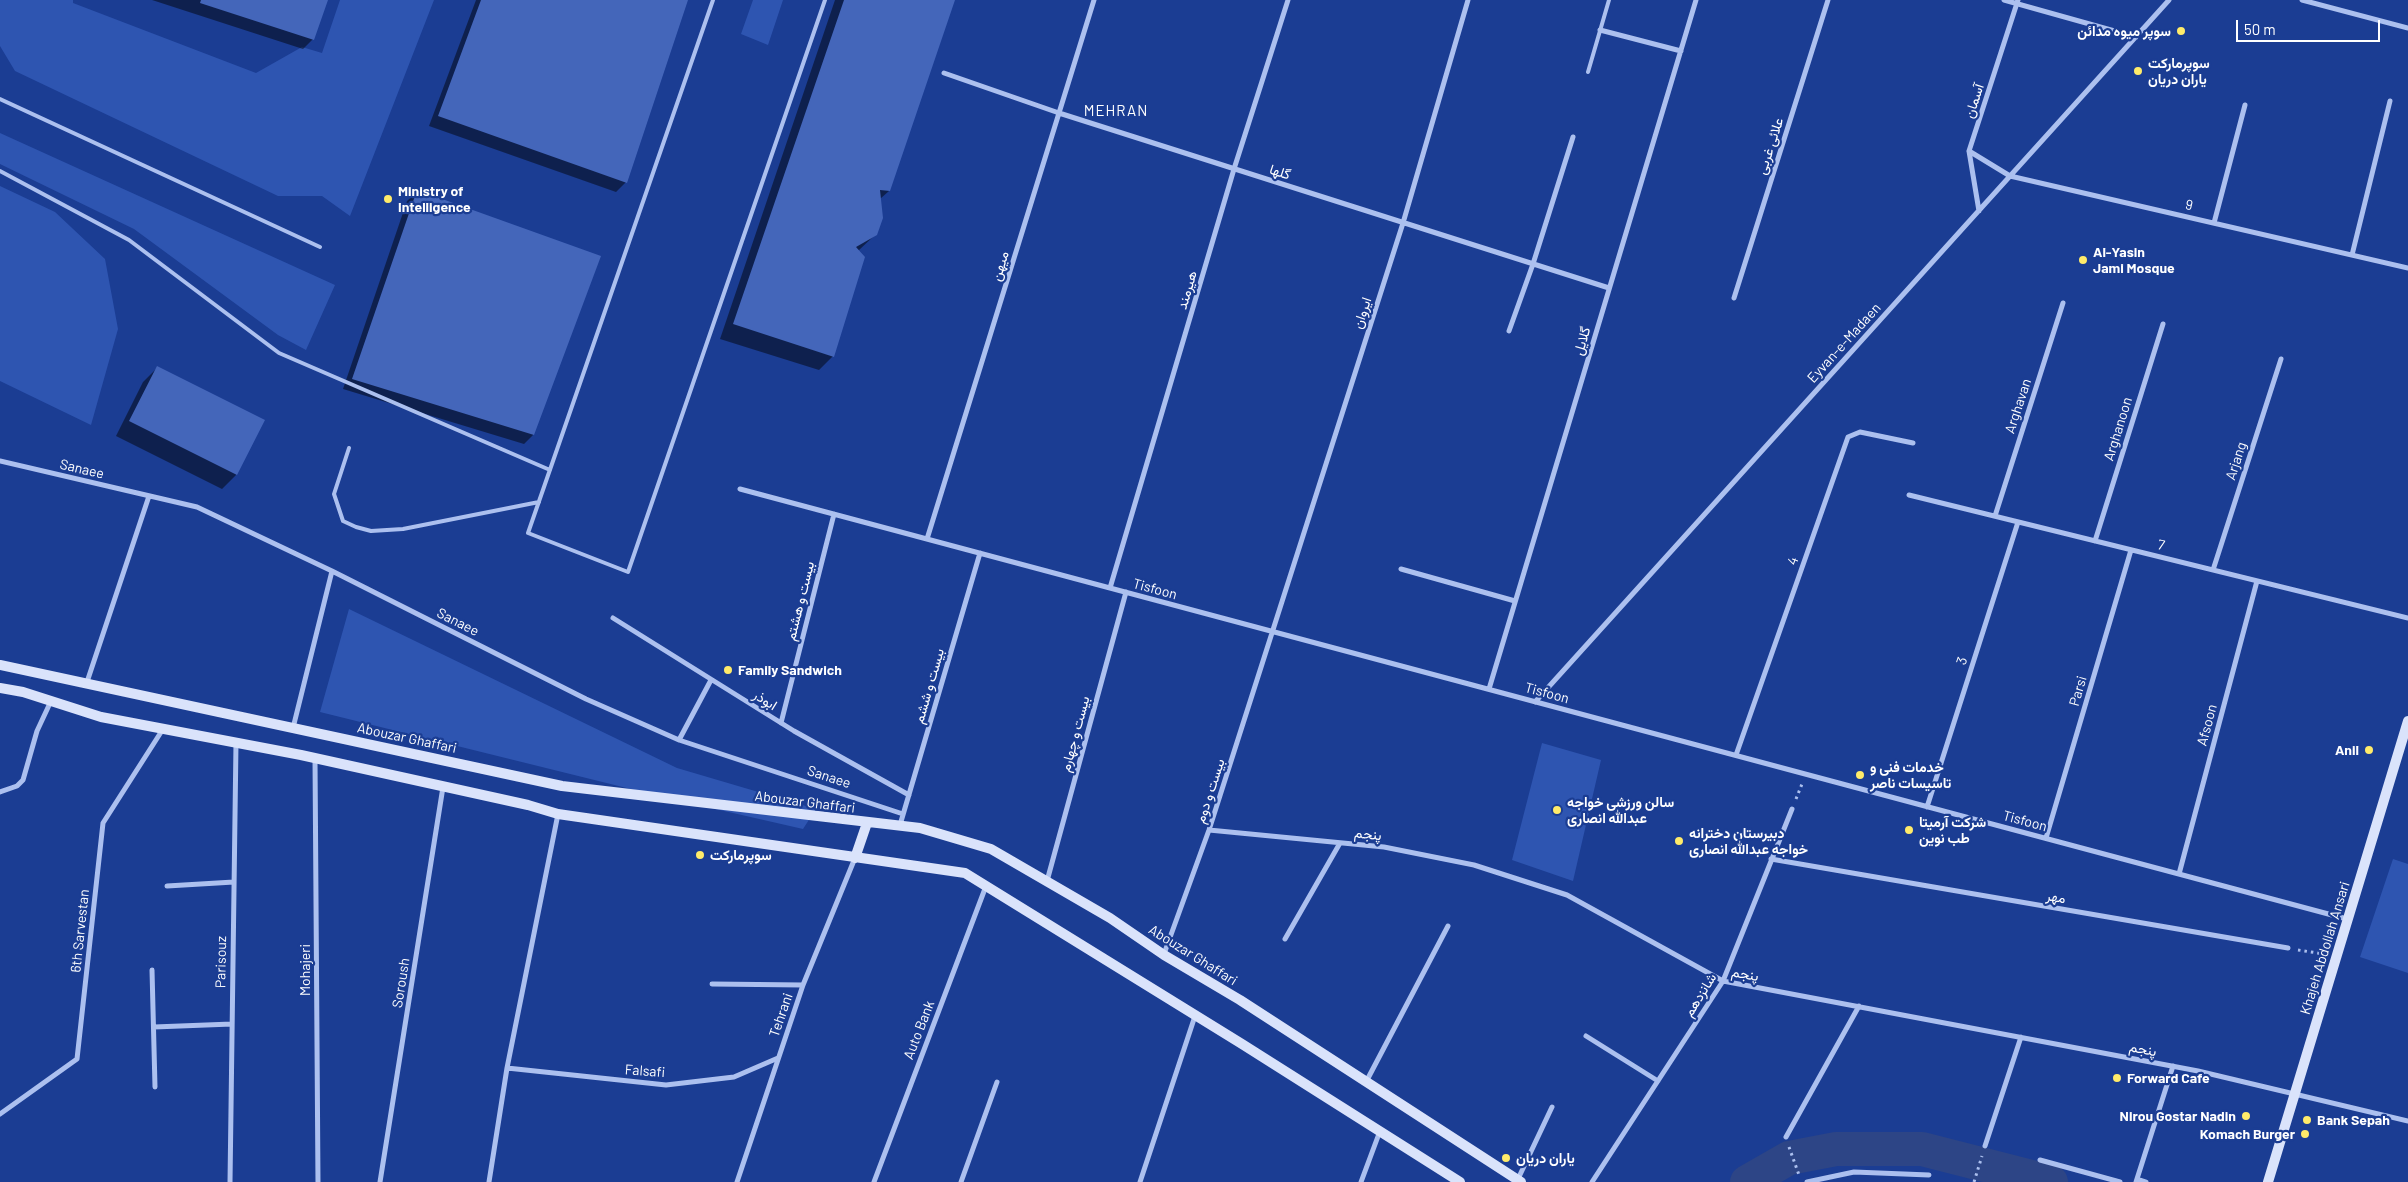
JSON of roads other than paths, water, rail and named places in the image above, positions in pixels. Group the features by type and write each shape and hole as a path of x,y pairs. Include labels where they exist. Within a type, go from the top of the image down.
{"main road":[{"name":"Abouzar Ghaffari","path":"0,665 562,786 900,826 943,833 991,849 1110,918 1164,955 1240,1000 1519,1181"},
{"path":"0,688 24,692 101,717 315,759 558,814 965,873 1380,1130 1460,1182"},
{"name":"Khajeh Abdollah Ansari","path":"2268,1182 2348,919 2404,750 2408,721"},
{"path":"855,858 867,823"}],"street":[{"name":"میهن","path":"928,539 1094,0"},
{"name":"هیرمند","path":"1110,588 1234,169 1288,0"},
{"name":"ایروان","path":"1272,631 1403,223 1468,0"},
{"name":"گلایل","path":"1488,689 1696,0"},
{"name":"علائی غربی","path":"1734,298 1828,0"},
{"path":"2004,0 2018,2 2136,37"},
{"name":"Eyvan-e-Madaen","path":"1535,702 2169,0"},
{"path":"2302,0 2408,28"},
{"name":"آسمان","path":"1978,211 1969,152 2018,2"},
{"path":"1600,30 1681,51"},
{"name":"گلها","path":"944,73 1059,113 1609,288"},
{"path":"2352,255 2390,101"},
{"path":"2214,223 2245,105"},
{"path":"1509,331 1533,264 1573,137"},
{"name":"9","path":"1969,152 2010,176 2408,268"},
{"name":"Arghavan","path":"1995,516 2063,303"},
{"name":"Arghanoon","path":"2095,540 2163,324"},
{"name":"Arjang","path":"2213,570 2281,359"},
{"name":"4","path":"1736,755 1848,437 1860,432 1913,443"},
{"name":"Sanaee","path":"1,463 197,507 332,571 586,700 679,740 903,814"},
{"name":"Tisfoon","path":"740,489 2348,919"},
{"name":"7","path":"1909,495 2408,618"},
{"path":"86,685 149,496"},
{"name":"بیست و هشتم","path":"781,723 834,514"},
{"name":"3","path":"1927,807 2018,522"},
{"name":"Parsi","path":"2046,838 2131,550"},
{"name":"بیست و ششم","path":"900,826 980,553"},
{"path":"1401,569 1515,601"},
{"path":"293,728 332,571"},
{"name":"Afsoon","path":"2180,874 2256,581"},
{"name":"بیست و چهارم","path":"1046,881 1126,592"},
{"name":"ابوذر","path":"613,618 781,723 909,795"},
{"name":"بیست و دوم","path":"1164,955 1210,830 1272,631"},
{"path":"679,740 711,680"},
{"path":"0,792 17,786 24,780 37,731 51,701"},
{"name":"6th Sarvestan","path":"0,1114 77,1059 103,823 163,729"},
{"name":"Parisouz","path":"230,1182 236,743"},
{"name":"Mohajeri","path":"315,759 318,1182"},
{"name":"Soroush","path":"380,1182 443,787"},
{"name":"شانزدهم","path":"1592,1182 1723,982 1792,809"},
{"path":"489,1182 507,1068 558,814"},
{"name":"پنجم","path":"1210,830 1384,847 1474,865 1568,895 1723,982 2173,1066 2295,1093 2408,1121"},
{"path":"1285,939 1340,843"},
{"name":"Tehrani","path":"737,1182 803,985 855,858"},
{"name":"مهر","path":"1771,859 2288,948"},
{"path":"167,886 234,882"},
{"name":"Auto Bank","path":"874,1182 986,886"},
{"path":"1366,1082 1448,926"},
{"path":"152,970 155,1088"},
{"path":"712,984 803,985"},
{"path":"1786,1137 1859,1006"},
{"path":"1140,1182 1195,1016"},
{"path":"154,1027 232,1024"},
{"path":"1586,1036 1658,1081"},
{"path":"1985,1146 2021,1037"},
{"name":"Falsafi","path":"507,1068 666,1085 734,1077 778,1058"},
{"path":"2146,1182 2136,1180 2173,1066"},
{"path":"961,1182 997,1082"},
{"path":"1519,1181 1552,1107"},
{"path":"1361,1182 1380,1130"},
{"path":"2040,1160 2120,1182"},
{"path":"1806,1182 1854,1172 1929,1175"}],"lane":[{"path":"713,0 528,533 628,572 825,0"},
{"path":"1588,72 1609,0"},
{"path":"0,99 320,247"},
{"path":"0,171 129,240 279,353 550,470"},
{"path":"350,448 334,494 343,521 356,527 371,531 403,529 539,502"}],"waterway":[{"path":"1747,1182 1789,1158 1836,1149 1922,1149 2051,1182"}],"place":[{"name":"سوپر میوه مدائن","path":"2181,31"},
{"name":"سوپرمارکت یاران دریان","path":"2138,71"},
{"name":"Ministry of Intelligence","path":"388,199"},
{"name":"Al-Yasin Jami Mosque","path":"2083,260"},
{"name":"Family Sandwich","path":"728,670"},
{"name":"Anil","path":"2369,750"},
{"name":"خدمات فنی و تاسیسات ناصر","path":"1860,775"},
{"name":"سالن ورزشی خواجه عبدالله انصاری","path":"1557,810"},
{"name":"شرکت آرمیتا طب نوین","path":"1909,830"},
{"name":"دبیرستان دخترانه خواجه عبدالله انصاری","path":"1679,841"},
{"name":"سوپرمارکت","path":"700,855"},
{"name":"Forward Cafe","path":"2117,1078"},
{"name":"Nirou Gostar Nadin","path":"2246,1116"},
{"name":"Bank Sepah","path":"2307,1120"},
{"name":"Komach Burger","path":"2305,1134"},
{"name":"یاران دریان","path":"1506,1158"}],"district":[{"name":"MEHRAN","path":"1116,111"}]}
